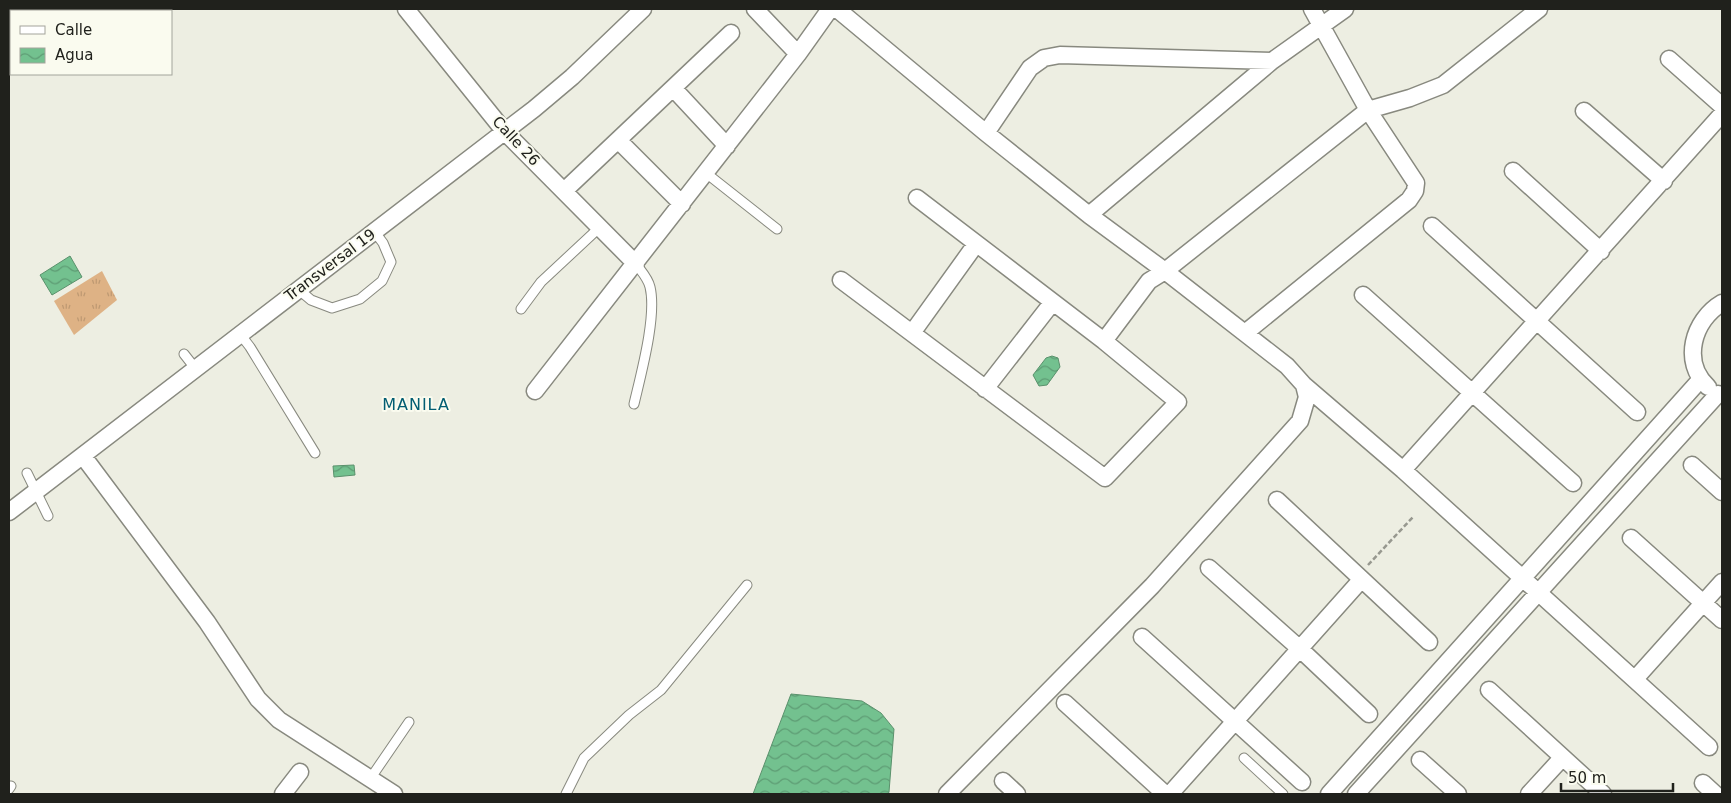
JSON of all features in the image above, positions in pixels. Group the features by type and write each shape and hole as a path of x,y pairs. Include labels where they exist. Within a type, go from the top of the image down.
{"street":[{"name":"Calle 26","path":"406,9 504,132 636,264"},
{"name":"Transversal 19","path":"9,512 534,109 572,76 642,9"},
{"path":"755,9 798,54"},
{"path":"536,391 798,54 830,9"},
{"path":"837,9 986,133 1089,215 1165,271 1287,366 1304,385 1403,470 1709,747"},
{"path":"1245,333 1408,200 1415,191 1416,182 1368,110 1312,9"},
{"path":"1089,215 1272,61 1345,9"},
{"path":"1104,341 1149,281 1165,271 1368,110 1410,98 1442,85 1539,9"},
{"path":"564,191 731,33"},
{"path":"986,133 1030,68 1044,58 1060,55 1272,61"},
{"path":"1669,59 1722,106"},
{"path":"673,88 727,146"},
{"path":"1584,111 1664,181"},
{"path":"1403,470 1664,181 1722,114"},
{"path":"618,140 682,204"},
{"path":"1513,171 1601,251"},
{"path":"841,280 1105,478 1178,402 1104,341 917,198"},
{"path":"1432,226 1637,412"},
{"path":"912,333 976,244"},
{"path":"1363,295 1573,483"},
{"path":"985,389 1052,303"},
{"path":"1356,794 1538,592 1720,395 1700,380 1693,354 1695,334 1705,316 1722,303"},
{"path":"1329,794 1700,380"},
{"path":"947,794 1152,586 1300,421 1307,398 1304,385"},
{"path":"82,456 207,622 258,699 279,720 394,794"},
{"path":"1692,465 1722,492"},
{"path":"1276,500 1429,642"},
{"path":"1631,538 1722,620"},
{"path":"1209,568 1299,648 1369,714"},
{"path":"1170,794 1361,580"},
{"path":"1634,679 1722,582"},
{"path":"1142,637 1302,782"},
{"path":"1489,690 1603,794"},
{"path":"1065,703 1164,794"},
{"path":"1529,794 1562,758"},
{"path":"1420,760 1458,794"},
{"path":"283,794 300,772"},
{"path":"1003,781 1017,794"}],"lane":[{"path":"706,173 777,229"},
{"path":"521,309 541,282 600,227"},
{"path":"298,289 311,300 332,308 360,298 382,281 391,262 383,243 374,231"},
{"path":"634,404 647,347 651,308 650,287 636,264"},
{"path":"240,334 250,346 315,453"},
{"path":"184,354 195,368"},
{"path":"28,473 48,516"},
{"path":"566,794 584,758 629,715 661,690 747,585"},
{"path":"370,779 408,722"},
{"path":"1244,758 1283,794"}],"path":[{"path":"1361,580 1370,562 1412,517"}],"green space":[{"path":"102,271 117,300 74,335 54,301"}],"water":[{"path":"70,256 82,277 52,295 40,275"},
{"path":"1052,356 1058,358 1060,367 1047,385 1039,386 1033,375 1046,358"},
{"path":"354,465 355,475 334,477 333,466"},
{"path":"791,694 862,701 881,713 894,729 888,794 753,794"}],"district":[{"name":"MANILA","path":"416,404"}]}
